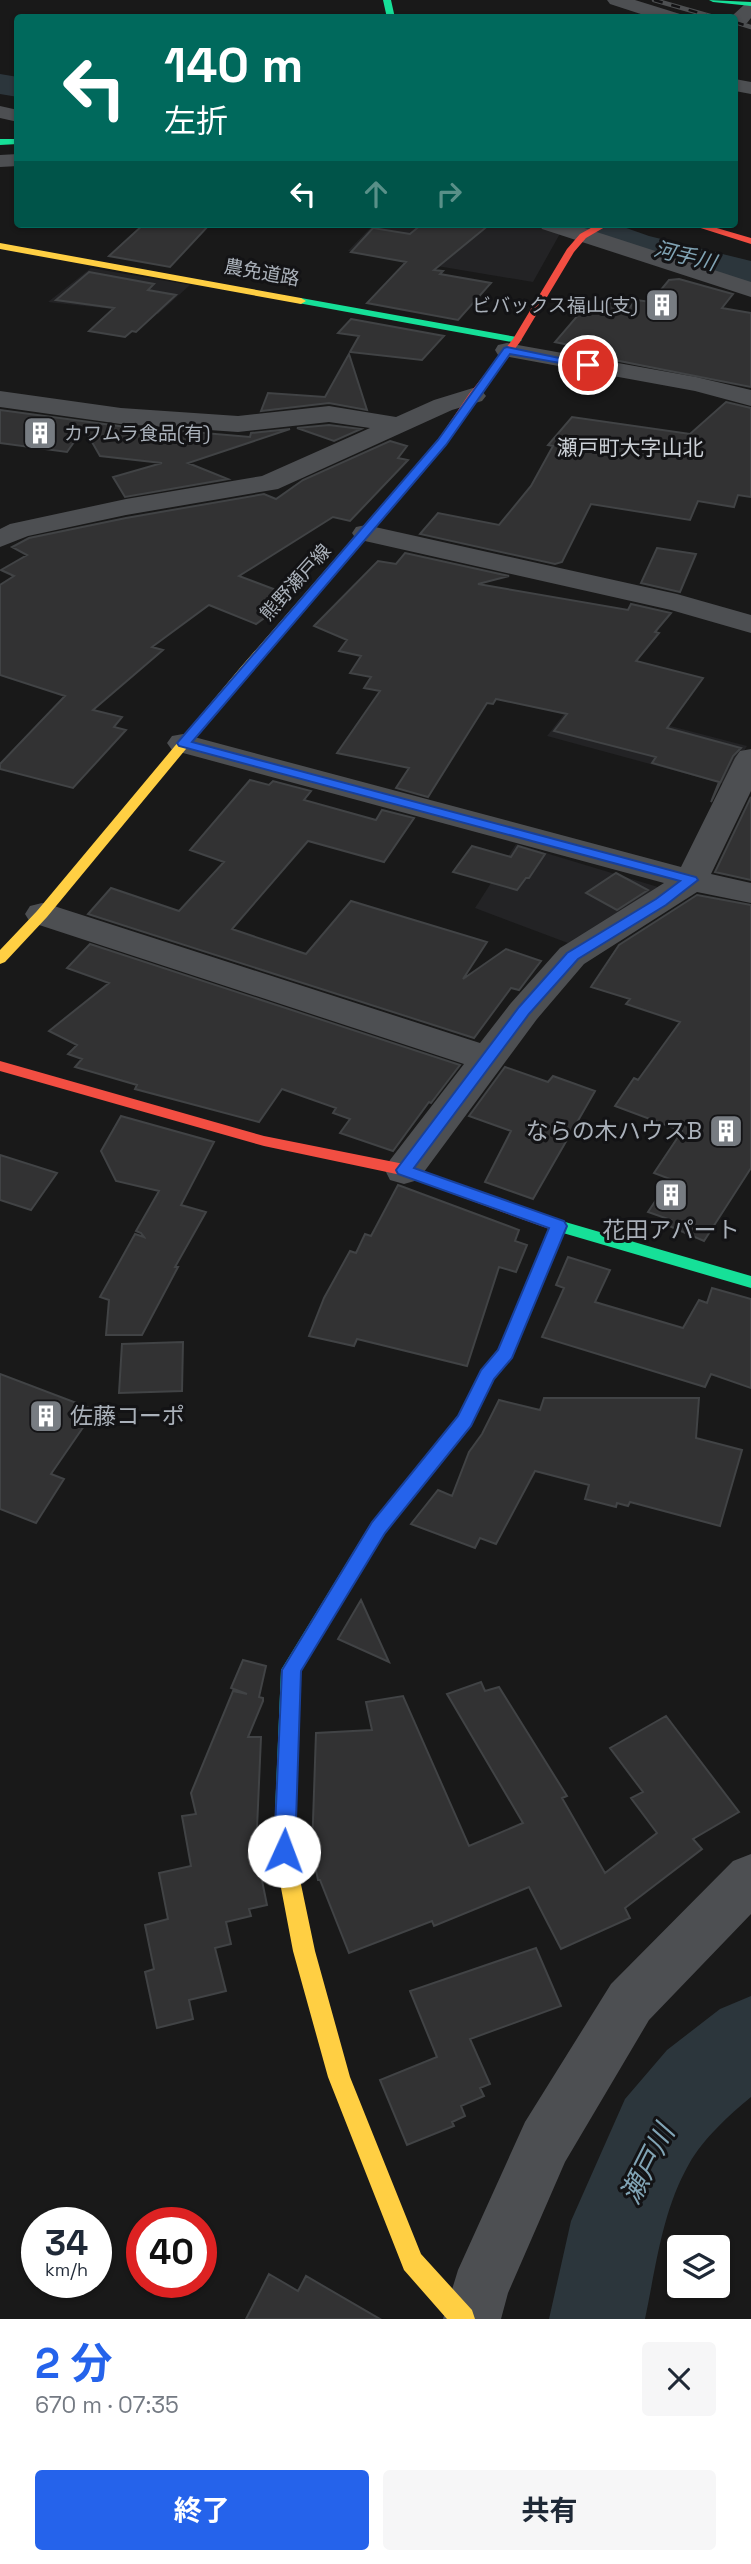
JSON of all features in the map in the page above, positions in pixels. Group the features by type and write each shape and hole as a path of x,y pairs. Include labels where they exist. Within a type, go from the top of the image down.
{"main road":[{"path":"713,0 747,10"},
{"name":"熊野瀬戸線","path":"0,959 42,914 183,743 442,442 512,345 570,251 583,236 598,228"},
{"path":"707,228 751,241"},
{"name":"農免道路","path":"0,246 512,345"},
{"path":"0,1066 264,1141 404,1170 558,1226 751,1282"},
{"path":"463,2319 412,2262 339,2077 304,1951 284,1851 291,1670 378,1528 465,1421 487,1375 505,1353 558,1226"}],"street":[{"path":"616,0 660,14"},
{"path":"561,228 751,290"},
{"path":"512,345 751,398"},
{"path":"0,539 20,530 126,507 269,483 443,405 473,396"},
{"path":"0,399 147,418 238,424 329,414 400,425"},
{"path":"366,533 677,603 751,624"},
{"path":"183,743 691,880 751,893"},
{"path":"404,1170 524,1011 572,956 661,902 691,880 751,758"},
{"path":"42,914 488,1059"},
{"path":"472,2319 479,2291 545,2142 630,2002 751,1878"}],"shaded area":[{"path":"370,228 562,230 533,282 348,251"},
{"path":"91,268 190,285 158,314 48,302"},
{"path":"574,701 747,746 724,784 547,736"},
{"path":"516,844 658,887 568,943 475,908"}],"building":[{"path":"140,228 206,228 170,267 109,256"},
{"path":"373,228 410,234 417,228 485,228 434,270 443,271 440,274 491,283 458,320 367,303 406,262 351,252"},
{"path":"89,272 154,284 148,290 176,295 136,332 132,331 125,337 89,331 114,308 56,300"},
{"path":"679,279 733,294 722,308 751,313 751,387 589,355 593,350 555,342 591,300 630,307 636,300 651,302 669,280"},
{"path":"351,319 444,336 422,360 350,352 359,336 338,333"},
{"path":"349,354 367,410 329,403 261,411 268,393 325,397"},
{"path":"726,402 751,408 751,497 738,495 734,507 698,501 690,520 591,504 562,562 555,564 420,534 438,513 499,525 531,486 553,446 548,445 572,417 690,434"},
{"path":"0,410 144,431 146,428 250,437 251,433 290,429 188,463 228,479 125,497 113,477 162,463 100,456 84,428 67,452 0,443"},
{"path":"329,425 361,429 334,441 297,428"},
{"path":"390,441 407,446 398,458 408,460 350,521 333,517 239,576 292,596 289,600 256,624 209,605 152,647 163,650 93,710 122,717 114,727 126,730 73,788 0,769 0,764 65,696 0,675 0,585 14,576 1,570 27,555 12,547 29,538 126,518 264,494 276,499 303,480"},
{"path":"657,548 696,554 680,592 641,583"},
{"path":"405,553 509,576 478,584 628,610 631,604 671,613 636,661 703,678 667,728 741,748 733,756 711,802 719,782 652,763 656,757 554,731 567,714 496,699 493,704 487,703 428,797 396,788 409,768 337,753 380,691 364,688 371,677 350,673 361,656 339,651 347,640 314,626 378,561 396,564"},
{"path":"250,780 269,785 273,781 311,791 304,800 376,820 382,810 414,818 384,862 308,841 232,929 306,954 351,901 487,942 463,979 506,949 541,961 519,990 511,988 474,1038 88,914 111,888 179,911 224,862 190,850"},
{"path":"751,797 751,880 715,872"},
{"path":"472,846 511,857 518,846 545,854 529,878 526,878 517,890 453,872"},
{"path":"616,873 648,890 617,910 586,893"},
{"path":"697,895 751,905 751,1168 704,1241 667,1225 671,1220 648,1212 670,1179 654,1173 682,1131 615,1106 634,1078 638,1080 680,1022 626,1004 630,999 591,987 619,945"},
{"path":"90,944 460,1065 393,1151 340,1133 350,1119 333,1113 336,1108 282,1089 259,1122 135,1089 137,1085 75,1067 82,1059 68,1054 77,1045 49,1031 109,983 67,968"},
{"path":"505,1067 548,1082 553,1076 595,1091 533,1199 485,1182 511,1131 469,1116"},
{"path":"121,1116 214,1142 181,1205 206,1212 175,1267 178,1267 142,1335 106,1335 109,1300 100,1297 135,1234 144,1237 136,1231 159,1191 116,1181 101,1151"},
{"path":"0,1155 57,1173 31,1210 0,1200"},
{"path":"398,1185 519,1230 515,1241 527,1245 516,1272 499,1267 467,1366 357,1339 354,1346 309,1336 324,1298 350,1251 356,1253 365,1234 371,1236"},
{"path":"568,1257 610,1270 595,1302 683,1328 699,1300 707,1303 712,1288 751,1299 751,1388 711,1374 705,1387 542,1337 564,1288 556,1285"},
{"path":"183,1342 182,1391 119,1393 122,1344"},
{"path":"0,1374 95,1410 51,1474 64,1479 36,1523 0,1509"},
{"path":"544,1398 699,1398 696,1438 742,1450 720,1526 630,1502 628,1506 617,1503 616,1507 585,1499 589,1485 535,1471 496,1544 480,1538 475,1548 411,1524 438,1490 452,1496 469,1452 482,1434 499,1400 540,1410"},
{"path":"361,1600 389,1662 338,1639"},
{"path":"243,1660 266,1666 259,1697 263,1698 263,1701 248,1737 261,1737 256,1851 267,1905 249,1909 251,1916 226,1922 231,1944 215,1948 226,1991 189,2000 193,2019 157,2028 145,1972 154,1969 145,1925 168,1919 159,1873 191,1866 182,1816 196,1814 191,1793 233,1691 247,1694 231,1688"},
{"path":"481,1682 485,1691 499,1687 567,1796 562,1798 605,1873 657,1833 631,1798 643,1792 610,1748 666,1716 739,1812 693,1839 702,1849 625,1908 630,1918 561,1949 529,1887 434,1926 432,1921 349,1953 318,1880 312,1851 316,1733 372,1730 366,1702 403,1696 469,1846 523,1823 447,1694"},
{"path":"536,1948 561,2006 470,2039 490,2084 480,2088 484,2096 461,2106 465,2116 452,2122 454,2126 407,2145 380,2080 437,2057 410,1991"},
{"path":"269,2274 298,2291 306,2276 380,2319 246,2319"}],"waterway":[{"name":"河手川","path":"0,84 14,86"},
{"name":"河手川","path":"591,228 637,244 751,272"},
{"name":"瀬戸川","path":"597,2319 618,2221 657,2131 699,2082 751,2040"}],"railway":[{"path":"654,0 703,14"},
{"path":"738,23 751,27"}],"traffic: fast":[{"path":"387,0 390,14"},
{"path":"713,0 751,4"},
{"path":"0,142 14,141"},
{"path":"301,301 517,340"},
{"path":"555,1225 751,1282"},
{"path":"285,1812 291,1670 378,1528 465,1421 487,1375 505,1353 558,1226"}],"traffic: slow":[{"path":"0,246 301,301"},
{"path":"0,959 42,914 244,671 378,516"},
{"path":"285,1812 284,1851 304,1951 339,2077 412,2262 463,2319"}],"traffic: jam":[{"path":"378,516 442,442 473,396 517,340 570,251 583,236 598,228"},
{"path":"707,228 751,241"},
{"path":"0,1066 264,1141 404,1170 555,1225"}],"place":[{"name":"ビバックス福山(支)","path":"662,305"},
{"name":"カワムラ食品(有)","path":"40,433"},
{"name":"ならの木ハウスB","path":"726,1131"},
{"name":"花田アパート","path":"671,1195"},
{"name":"佐藤コーポ","path":"46,1416"}],"district":[{"name":"瀬戸町大字山北","path":"630,448"}],"route":[{"path":"284,1851 291,1670 378,1528 465,1421 487,1375 505,1353 558,1226 404,1170 524,1011 572,956 661,902 691,880 183,743 442,442 507,350 588,365"}]}
